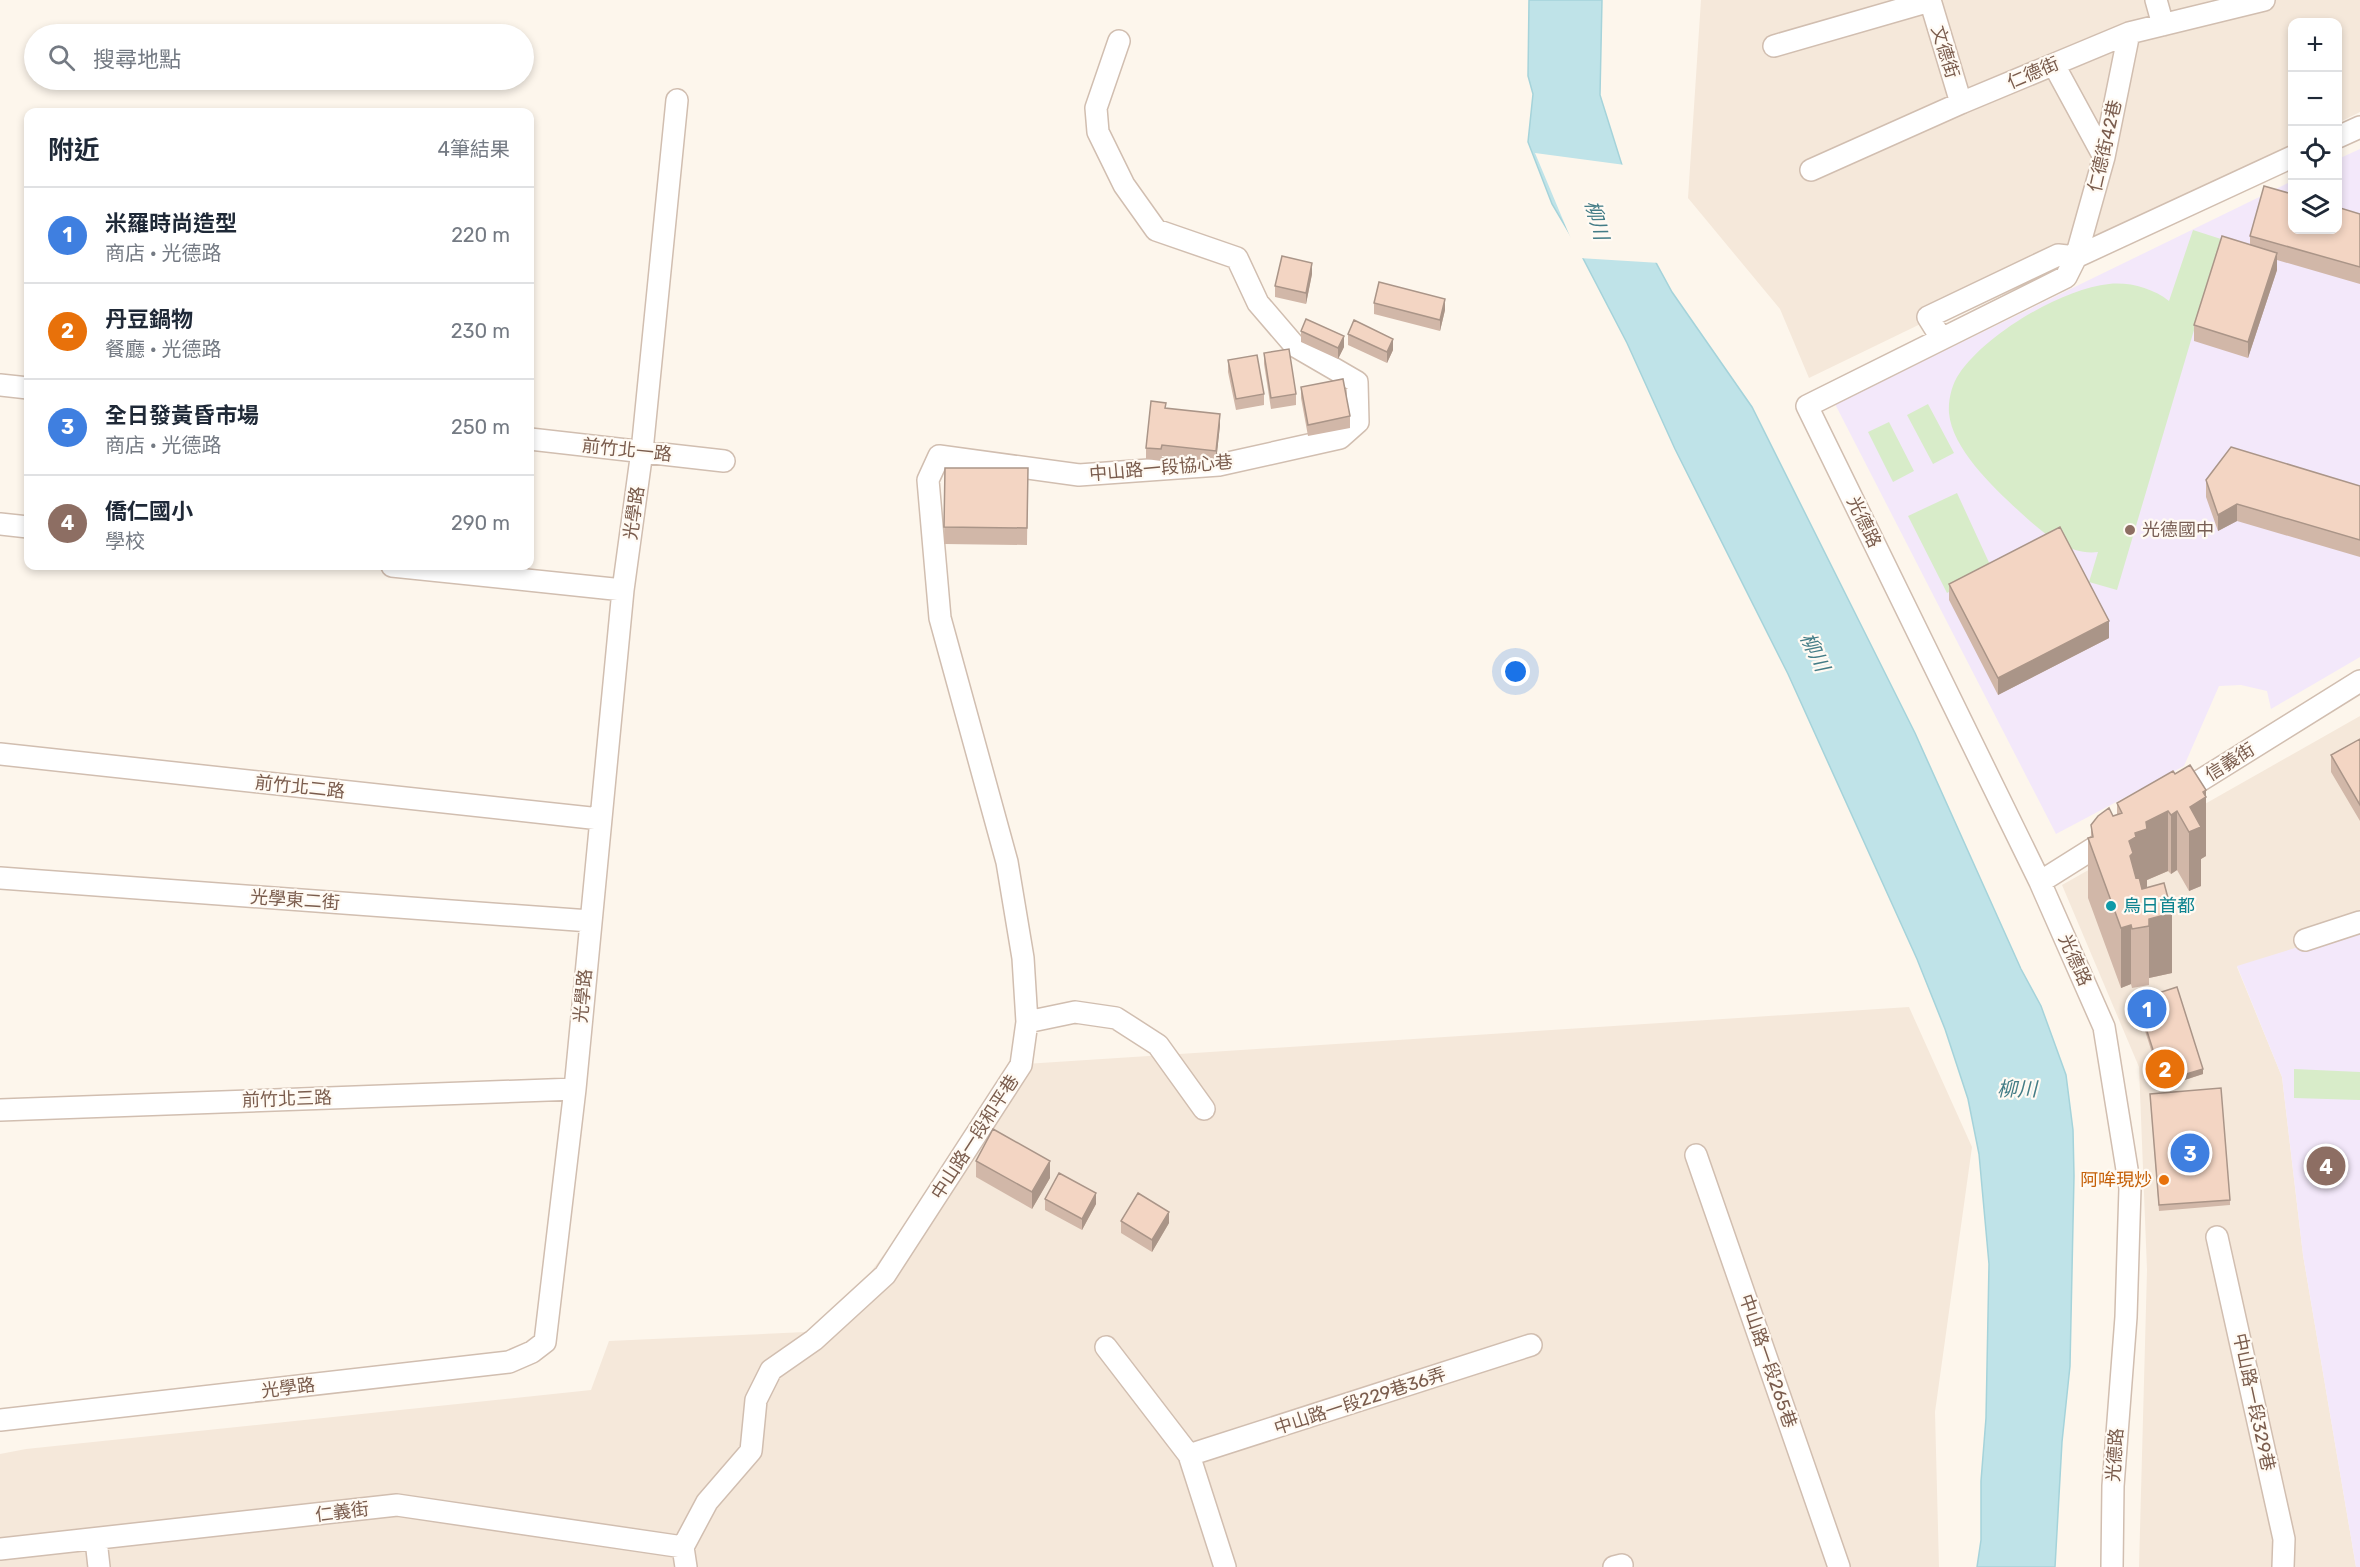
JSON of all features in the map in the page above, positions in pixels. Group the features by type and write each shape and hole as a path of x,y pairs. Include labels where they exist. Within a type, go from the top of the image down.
{"street":[{"path":"2156,0 2163,25"},
{"name":"仁德街","path":"1811,170 1961,103 2130,33 2264,0"},
{"path":"1774,46 1930,1"},
{"name":"文德街","path":"1930,1 1961,103"},
{"name":"仁德街42巷","path":"2076,257 2104,157 2130,33"},
{"name":"中山路一段協心巷","path":"928,480 939,456 1079,476 1219,465 1340,438 1358,422 1357,382 1295,346 1258,303 1236,258 1156,230 1124,185 1098,132 1096,108 1119,41"},
{"path":"2054,64 2104,157"},
{"name":"光學路","path":"0,1420 509,1362 532,1352 545,1342 575,1089 623,590 642,451 678,100"},
{"path":"2342,135 2360,127"},
{"path":"2076,257 2288,160"},
{"name":"光德路","path":"2076,257 2066,277 1807,406 2040,882 2104,1027 2130,1188 2126,1317 2113,1486 2112,1567"},
{"path":"0,385 24,387"},
{"name":"前竹北一路","path":"534,439 724,461"},
{"name":"中山路一段和平巷","path":"684,1557 707,1502 751,1451 756,1400 771,1370 813,1340 885,1275 1021,1065 1027,1022 1023,958 1007,862 940,618 928,480"},
{"path":"0,524 24,527"},
{"path":"430,570 623,590"},
{"name":"信義街","path":"2160,807 2360,681"},
{"name":"前竹北二路","path":"0,754 600,819"},
{"path":"2040,882 2130,825"},
{"name":"光學東二街","path":"0,878 590,921"},
{"path":"2306,940 2360,922"},
{"path":"1027,1022 1075,1012 1116,1018 1158,1045 1204,1109"},
{"name":"前竹北三路","path":"0,1110 575,1089"},
{"name":"中山路一段265巷","path":"1696,1155 1839,1567"},
{"name":"中山路一段329巷","path":"2217,1237 2284,1539 2283,1567"},
{"name":"中山路一段229巷36弄","path":"1189,1455 1531,1346"},
{"path":"1106,1347 1189,1455 1224,1567"},
{"name":"仁義街","path":"0,1549 397,1505 684,1557"},
{"path":"96,1540 99,1567"}],"shaded area":[{"path":"1701,0 2360,0 2360,112 2342,121 2342,18 2288,18 2288,146 1809,378 1780,309 1688,198"},
{"name":"光德國中","path":"2360,149 2360,657 2271,709 2267,691 2241,685 2219,686 2184,766 2056,834 1835,404 2288,183 2288,234 2342,234 2342,157"},
{"path":"2360,716 2360,928 2237,967 2282,1077 2303,1255 2356,1567 2139,1567 2147,1270 2139,1067 2062,885"},
{"path":"2360,928 2360,1567 2356,1567 2303,1255 2282,1077 2237,966"},
{"path":"1909,1007 1972,1147 1935,1412 1939,1567 0,1567 0,1454 26,1449 591,1390 609,1341 827,1331 1025,1064"}],"green space":[{"path":"2193,230 2221,239 2117,590 2089,582 2098,552 2076,550 2056,541 2028,519 1987,480 1966,454 1952,427 1949,413 1950,398 1954,382 1971,359 2006,329 2048,304 2090,288 2109,284 2125,284 2148,289 2169,301"},
{"path":"1928,404 1954,453 1933,464 1907,415"},
{"path":"1889,422 1914,471 1893,482 1868,432"},
{"path":"1957,493 1992,569 1947,593 1908,516"},
{"path":"2294,1069 2360,1072 2360,1100 2294,1098"}],"water":[{"name":"柳川","path":"1529,0 1602,0 1600,95 1648,248 1672,292 1752,407 1915,733 2021,969 2041,1006 2066,1075 2073,1130 2074,1176 2070,1366 2062,1442 2055,1567 1977,1567 1981,1540 1981,1481 1986,1418 1989,1264 1979,1154 1968,1099 1945,1029 1917,959 1788,674 1675,449 1627,343 1552,204 1528,142 1533,94 1528,76"}],"pier":[{"path":"1535,153 1625,165 1651,246 1660,263 1579,258"}],"building":[{"path":"2264,186 2288,193 2288,234 2342,234 2342,209 2360,214 2360,267 2250,236"},
{"path":"2222,236 2277,253 2248,342 2194,325"},
{"path":"1282,256 1312,263 1306,293 1275,286"},
{"path":"1379,282 1445,299 1440,320 1374,303"},
{"path":"1306,319 1344,336 1338,348 1301,331"},
{"path":"1354,320 1393,339 1387,352 1348,334"},
{"path":"1289,349 1296,394 1271,398 1264,353"},
{"path":"1257,355 1264,394 1236,399 1228,360"},
{"path":"1343,379 1350,416 1308,425 1301,387"},
{"path":"1151,401 1166,403 1165,408 1220,414 1216,451 1162,445 1161,449 1146,448"},
{"path":"2231,447 2360,486 2360,540 2237,504 2218,515 2206,480"},
{"path":"945,468 1028,468 1027,528 944,527"},
{"path":"2060,527 2109,621 1998,678 1949,584"},
{"path":"2360,739 2360,805 2331,755"},
{"path":"2190,765 2206,790 2203,792 2206,797 2190,807 2201,827 2189,832 2177,811 2171,815 2168,811 2146,822 2147,829 2135,833 2136,837 2129,841 2133,853 2130,856 2136,878 2139,877 2142,889 2164,883 2172,913 2149,919 2149,926 2132,929 2131,925 2121,928 2088,838 2093,837 2091,825 2109,808 2113,816 2122,813 2117,803 2173,771 2175,774"},
{"path":"2177,987 2203,1069 2163,1081 2137,1000"},
{"path":"2221,1088 2230,1200 2159,1205 2150,1094"},
{"path":"993,1129 1050,1161 1032,1192 976,1161"},
{"path":"1059,1173 1096,1193 1082,1219 1045,1199"},
{"path":"1138,1193 1169,1212 1152,1240 1121,1221"}],"place":[{"name":"光德國中","path":"2130,530"},
{"name":"烏日首都","path":"2111,906"},
{"name":"米羅時尚造型","path":"2147,1009"},
{"name":"丹豆鍋物","path":"2165,1069"},
{"name":"全日發黃昏市場","path":"2190,1153"},
{"name":"僑仁國小","path":"2326,1166"},
{"name":"阿哞現炒","path":"2164,1180"}]}
